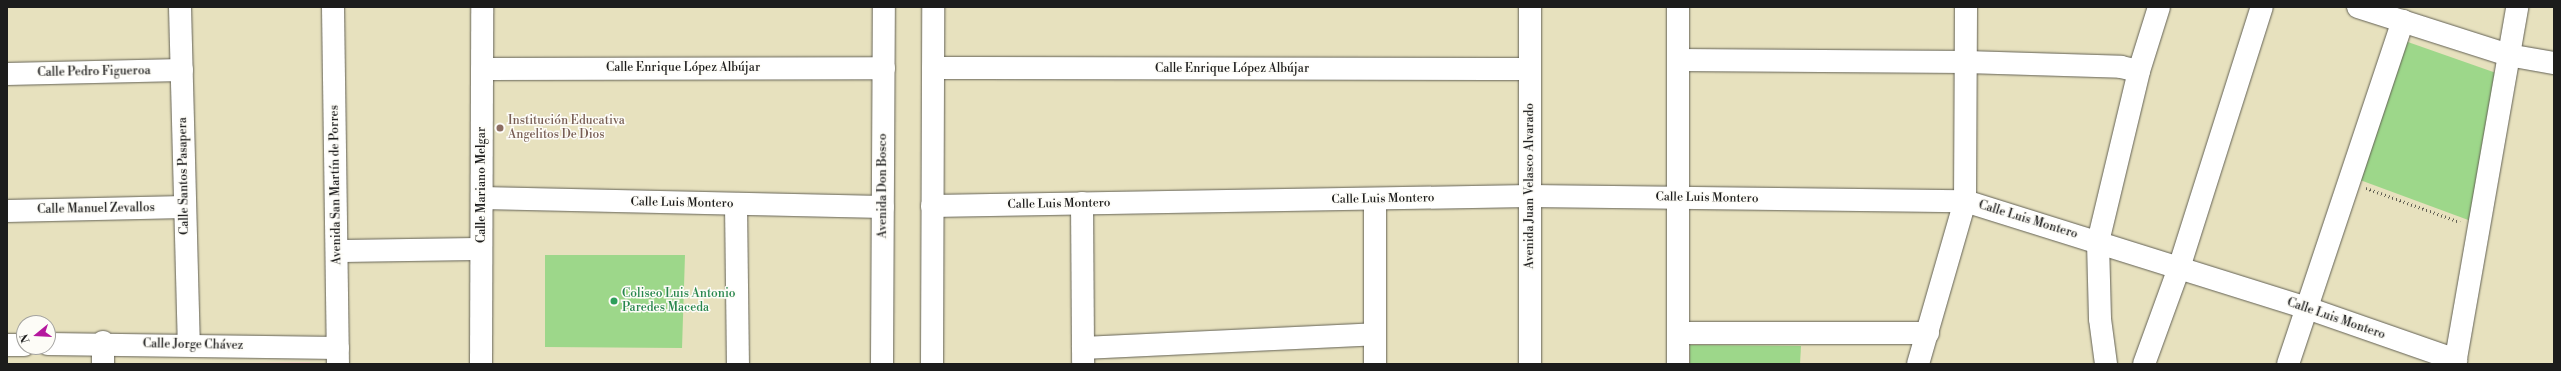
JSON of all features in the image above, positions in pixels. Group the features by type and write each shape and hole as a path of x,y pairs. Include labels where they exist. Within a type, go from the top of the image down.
{"street":[{"name":"Calle Santos Pasapera","path":"180,7 188,345"},
{"name":"Avenida San Martín de Porres","path":"333,7 338,356"},
{"name":"Calle Mariano Melgar","path":"481,364 482,7"},
{"name":"Avenida Don Bosco","path":"882,364 884,7"},
{"path":"932,364 933,7"},
{"name":"Avenida Juan Velasco Alvarado","path":"1530,7 1530,364"},
{"path":"1678,7 1678,364"},
{"path":"1918,364 1965,201 1966,7"},
{"path":"2106,364 2100,319 2098,242 2139,71 2160,7"},
{"path":"2144,364 2179,268 2262,7"},
{"path":"2358,7 2508,55 2554,63"},
{"path":"2456,363 2517,7"},
{"path":"2288,364 2403,21"},
{"path":"1678,60 1966,62 2121,67 2139,71"},
{"name":"Calle Enrique López Albújar","path":"482,69 884,68"},
{"name":"Calle Enrique López Albújar","path":"933,68 1530,69"},
{"name":"Calle Pedro Figueroa","path":"7,74 182,70"},
{"name":"Calle Luis Montero","path":"932,206 1530,196 1965,201 2308,308 2456,363"},
{"name":"Calle Luis Montero","path":"482,198 883,207"},
{"path":"1375,199 1375,364"},
{"path":"1082,203 1083,356 1375,334"},
{"path":"736,204 738,364"},
{"name":"Calle Manuel Zevallos","path":"7,211 185,207"},
{"path":"337,251 482,249"},
{"path":"1678,333 1928,333"},
{"path":"103,342 103,364"},
{"name":"Calle Jorge Chávez","path":"56,344 103,342 188,345 338,356"}],"path":[{"path":"2349,182 2479,229"}],"shaded area":[{"path":"310,362 310,364 162,364"}],"green space":[{"path":"2405,41 2499,74 2471,221 2360,180"},
{"name":"Coliseo Luis Antonio Paredes Maceda","path":"545,255 685,255 682,348 545,347"},
{"path":"1690,345 1801,346 1800,364 1690,364"}],"place":[{"name":"Institución Educativa Angelitos De Dios","path":"500,128"},
{"name":"Coliseo Luis Antonio Paredes Maceda","path":"614,301"}]}
